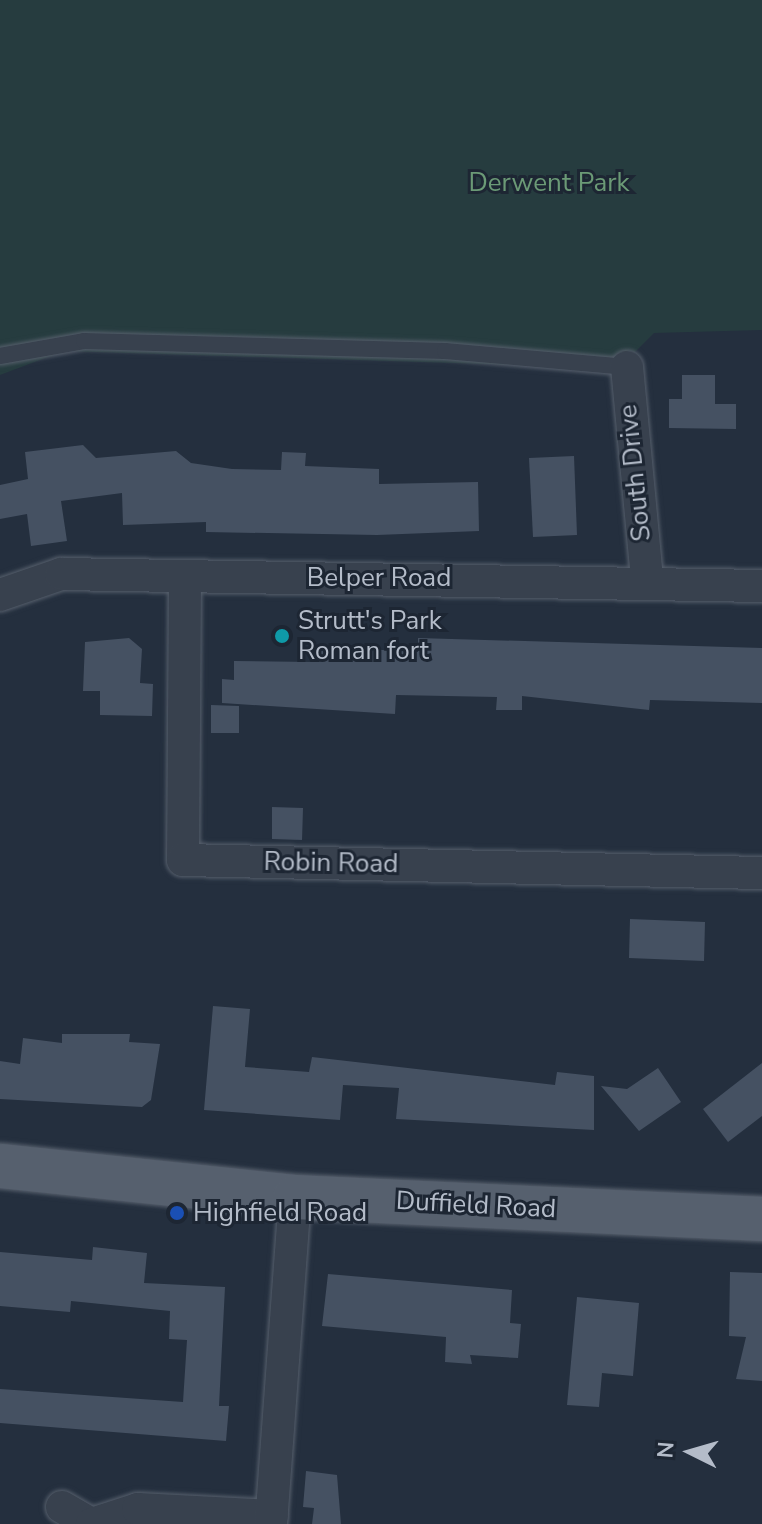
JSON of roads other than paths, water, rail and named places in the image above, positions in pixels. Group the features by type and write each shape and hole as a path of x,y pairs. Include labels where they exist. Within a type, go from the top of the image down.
{"main road":[{"name":"Duffield Road","path":"0,1166 295,1197 762,1219"}],"street":[{"name":"South Drive","path":"627,367 647,580"},
{"name":"Belper Road","path":"0,595 61,574 185,578 647,580 762,586"},
{"name":"Robin Road","path":"185,578 183,860 762,873"},
{"path":"62,1507 91,1524 138,1509 272,1520 295,1197"}],"lane":[{"path":"0,356 84,341 445,351 627,367"}],"place":[{"name":"Strutt's Park Roman fort","path":"282,636"},
{"name":"Highfield Road","path":"177,1213"}],"park label":[{"name":"Derwent Park","path":"549,183"}]}
